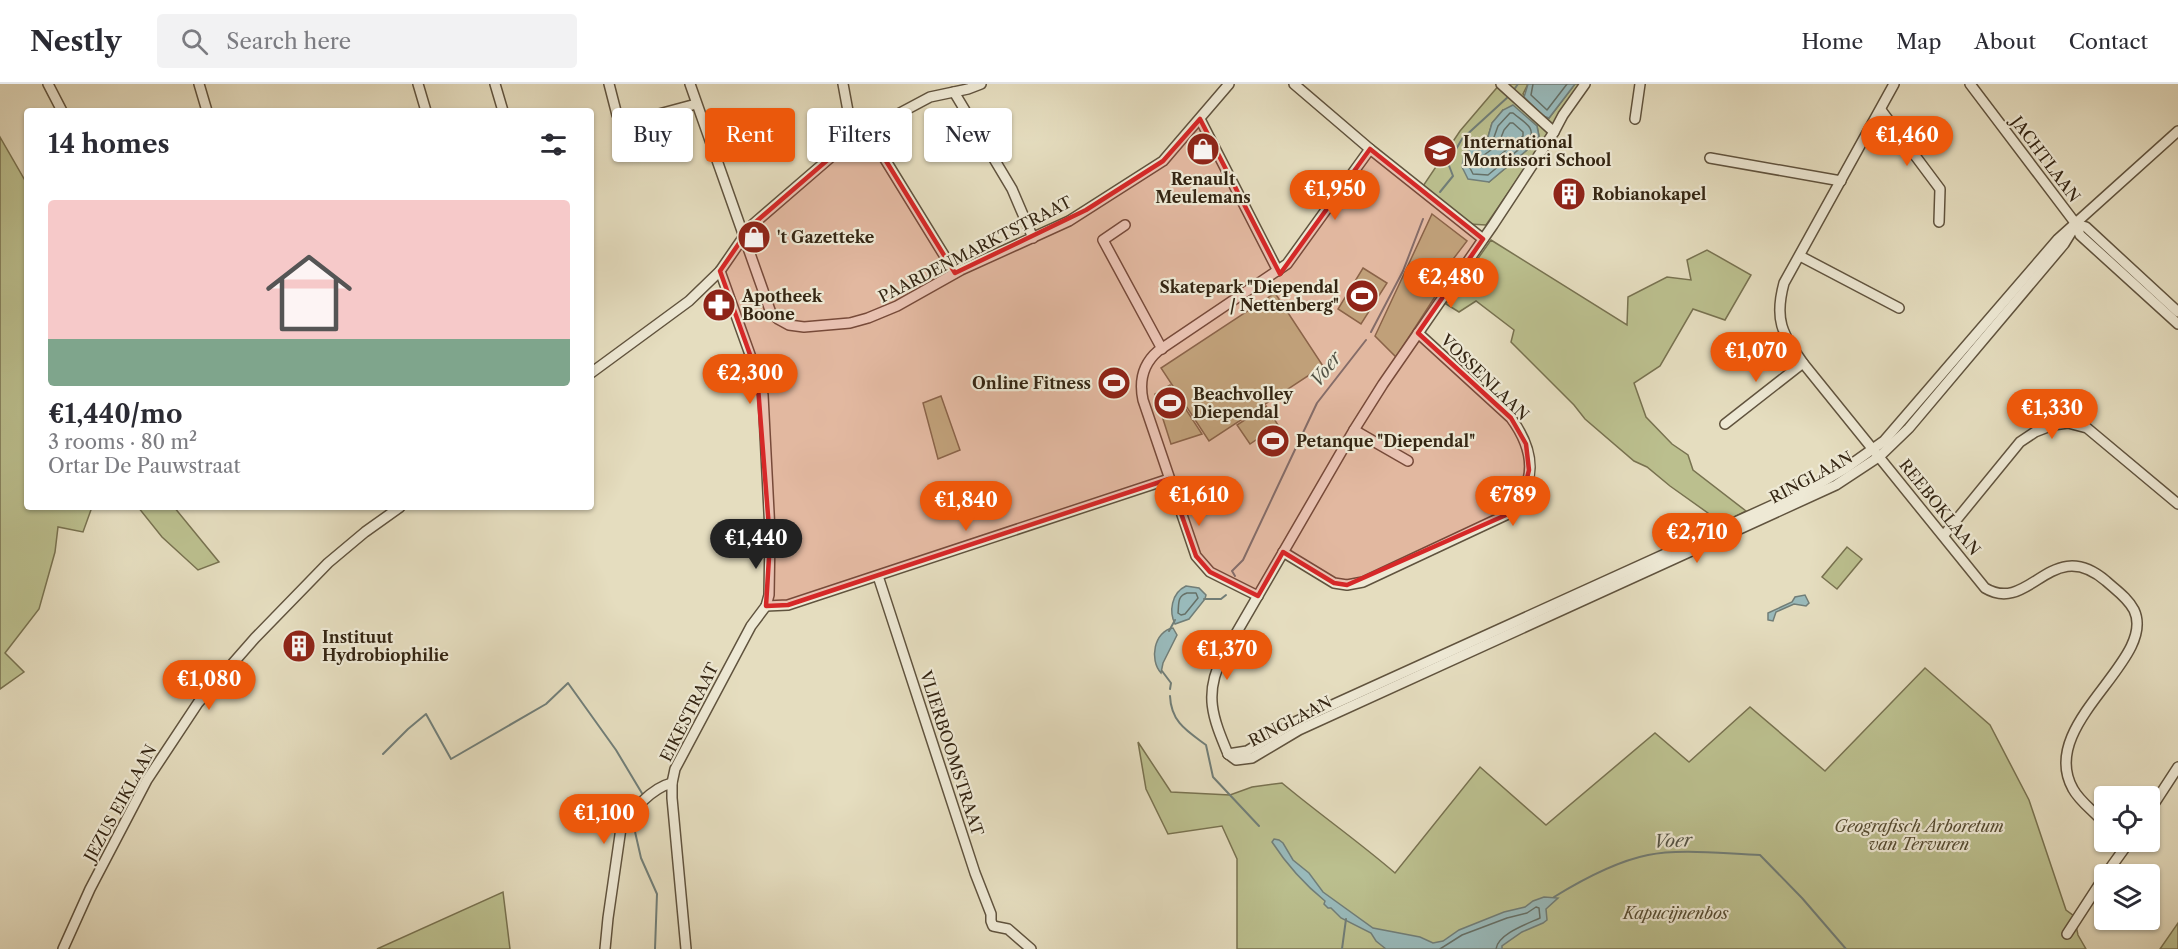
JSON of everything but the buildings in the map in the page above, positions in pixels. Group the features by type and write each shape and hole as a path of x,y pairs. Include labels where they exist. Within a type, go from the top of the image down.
{"street":[{"path":"48,84 60,108"},
{"path":"199,84 206,108"},
{"path":"418,84 425,108"},
{"path":"495,84 501,108"},
{"path":"609,84 618,116 629,122 696,104"},
{"name":"PAARDENMARKTSTRAAT","path":"690,84 742,238 771,313 778,320 797,326 828,326 868,318 897,306 955,273 1069,221 1163,160 1229,84"},
{"path":"843,84 847,108"},
{"path":"909,108 930,97 938,89 954,92 981,84"},
{"path":"1294,84 1370,149 1483,239"},
{"path":"1501,84 1554,132"},
{"path":"1370,149 1287,264 1162,349 1148,363 1142,381 1141,391 1191,544 1201,562 1210,572 1258,596 1354,430 1554,132 1563,115 1586,84"},
{"path":"1635,119 1640,84"},
{"name":"REEBOKLAAN","path":"1894,84 1784,283 1779,311 1781,326 1786,340 1803,363 1980,582 1992,592 2016,592 2053,570 2072,565 2094,571 2127,599 2134,609 2137,619 2135,641 2071,737 2065,759 2069,780 2074,791 2094,812"},
{"name":"JACHTLAAN","path":"1970,84 2076,224 2080,235 2178,324"},
{"path":"954,92 1012,189 1033,238"},
{"path":"1881,110 1940,189 1940,222"},
{"path":"1200,119 1278,271"},
{"name":"RINGLAAN","path":"1258,596 1218,664 1213,683 1212,711 1228,754 1247,751 1298,721 1809,489 1877,453 2058,239 2178,131"},
{"path":"1710,158 1841,181"},
{"path":"594,371 689,301 720,271 751,226 825,162"},
{"path":"887,162 955,273"},
{"name":"JACHTLAAN","path":"2076,224 2086,227 2178,312"},
{"path":"1125,225 1103,240 1162,349"},
{"path":"1800,256 1899,308"},
{"path":"720,271 763,395 770,532 769,595 766,606 788,605 1169,478"},
{"name":"VOSSENLAAN","path":"1284,552 1334,583 1347,585 1363,582 1506,515 1522,498 1528,482 1529,470 1526,444 1520,430 1511,418 1418,333"},
{"path":"1725,424 1803,363"},
{"path":"1944,535 2020,442 2053,424 2068,423 2087,428 2178,504"},
{"path":"1354,430 1408,461"},
{"name":"JEZUS EIKLAAN","path":"63,949 90,888 147,780 198,703 255,638 328,563 396,510"},
{"name":"VLIERBOOMSTRAAT","path":"878,576 991,914 993,926 1008,929 1031,949"},
{"name":"EIKESTRAAT","path":"687,949 672,783 675,769 755,618 766,606"},
{"path":"2160,795 2178,767"},
{"path":"605,949 621,828 629,816 658,789 672,783"},
{"path":"2067,934 2094,893"}],"highlighted area":[{"path":"1200,119 1280,274 1370,149 1483,239 1418,333 1511,418 1526,444 1529,470 1522,498 1506,515 1347,585 1334,583 1283,552 1258,596 1210,572 1196,556 1169,479 788,605 766,606 770,541 757,374 720,271 751,226 853,138 867,130 955,273 1086,210 1163,161"}],"green space":[{"path":"1500,84 1528,84 1523,94 1543,116 1549,118 1575,84 1583,84 1486,225 1469,224 1423,186 1460,131","holes":["1503,110 1537,126 1539,136 1533,145 1489,182 1464,154 1488,137 1492,123"]},
{"path":"0,137 24,179 24,510 91,510 83,532 58,527 55,552 39,609 5,653 24,672 0,689"},
{"path":"1432,214 1467,241 1434,284 1440,289 1396,357 1375,336"},
{"path":"1491,240 1627,325 1628,297 1667,277 1691,280 1687,260 1707,250 1751,275 1725,320 1693,309 1660,366 1634,383 1646,417 1672,444 1688,455 1693,470 1746,511 1722,523 1647,467 1634,461 1585,419 1511,342 1514,330 1476,301 1459,312 1446,304"},
{"name":"Skatepark \"Diependal / Nettenberg\"","path":"1363,268 1387,283 1361,324 1338,309"},
{"path":"1275,293 1323,366 1209,441 1161,368"},
{"path":"1170,385 1202,434 1171,444 1155,394"},
{"path":"941,396 960,450 938,459 923,403"},
{"path":"1266,406 1278,425 1250,444 1237,425"},
{"path":"140,510 176,510 219,562 198,570 162,537"},
{"path":"1847,547 1862,559 1837,589 1822,577"},
{"name":"Geografisch Arboretum van Tervuren","path":"1925,668 1990,725 2029,800 2066,910 2074,916 2078,935 2086,949 1237,949 1237,859 1222,826 1168,834 1146,789 1138,742 1171,792 1230,795 1252,787 1282,783 1395,873 1480,767 1546,825 1655,733 1689,762 1750,707 1825,771"},
{"path":"503,892 510,949 377,949"},
{"path":"2178,923 2178,949 2160,949"}],"water":[{"path":"1528,84 1575,84 1549,118 1543,116 1524,97"},
{"path":"1513,105 1537,126 1539,136 1533,145 1489,182 1468,179 1462,167 1464,154 1488,137 1492,123 1503,110"},
{"path":"1186,586 1199,588 1206,595 1205,599 1189,619 1175,624 1172,614 1174,598"},
{"path":"1805,595 1809,603 1806,606 1794,604 1776,612 1773,621 1768,620 1768,613 1792,602 1795,597"},
{"path":"1173,628 1177,635 1163,663 1161,673 1155,661 1155,647 1161,634"},
{"path":"1274,839 1283,843 1293,860 1309,873 1323,892 1373,928 1420,937 1433,943 1443,941 1459,930 1504,912 1525,907 1544,897 1558,898 1546,909 1547,920 1522,932 1502,946 1502,949 1386,949 1376,941 1371,933 1341,918 1331,908 1328,908 1324,904 1325,901 1284,859 1272,842"}],"waterway":[{"name":"Voer","path":"1513,91 1518,84"},
{"name":"Voer","path":"1440,192 1453,176 1448,163 1462,139 1509,96"},
{"name":"Voer","path":"1371,332 1403,271 1423,219"},
{"name":"Voer","path":"1235,576 1232,571 1243,560 1317,403 1366,340"},
{"name":"Voer","path":"1204,599 1221,599 1226,595"},
{"name":"Voer","path":"1169,631 1175,620"},
{"name":"Voer","path":"1162,671 1171,683 1170,689"},
{"path":"383,754 426,714 451,759 546,704 568,683 616,750 643,795"},
{"name":"Voer","path":"1170,696 1173,713 1181,725 1206,745 1213,777 1259,826"},
{"path":"635,819 633,823 641,858 657,894 655,949"},
{"name":"Voer","path":"1554,897 1600,872 1648,855 1689,852 1760,855 1802,898 1846,949"},
{"path":"1342,949 1346,919"}],"place":[{"name":"Renault Meulemans","path":"1203,149"},
{"name":"International Montissori School","path":"1440,151"},
{"name":"Robianokapel","path":"1569,194"},
{"name":"'t Gazetteke","path":"754,237"},
{"name":"Skatepark \"Diependal / Nettenberg\"","path":"1362,296"},
{"name":"Apotheek Boone","path":"719,305"},
{"name":"Online Fitness","path":"1114,383"},
{"name":"Beachvolley Diependal","path":"1170,403"},
{"name":"Petanque \"Diependal\"","path":"1273,441"},
{"name":"Instituut Hydrobiophilie","path":"299,646"}],"park label":[{"name":"Kapucijnenbos","path":"1676,913"}]}
